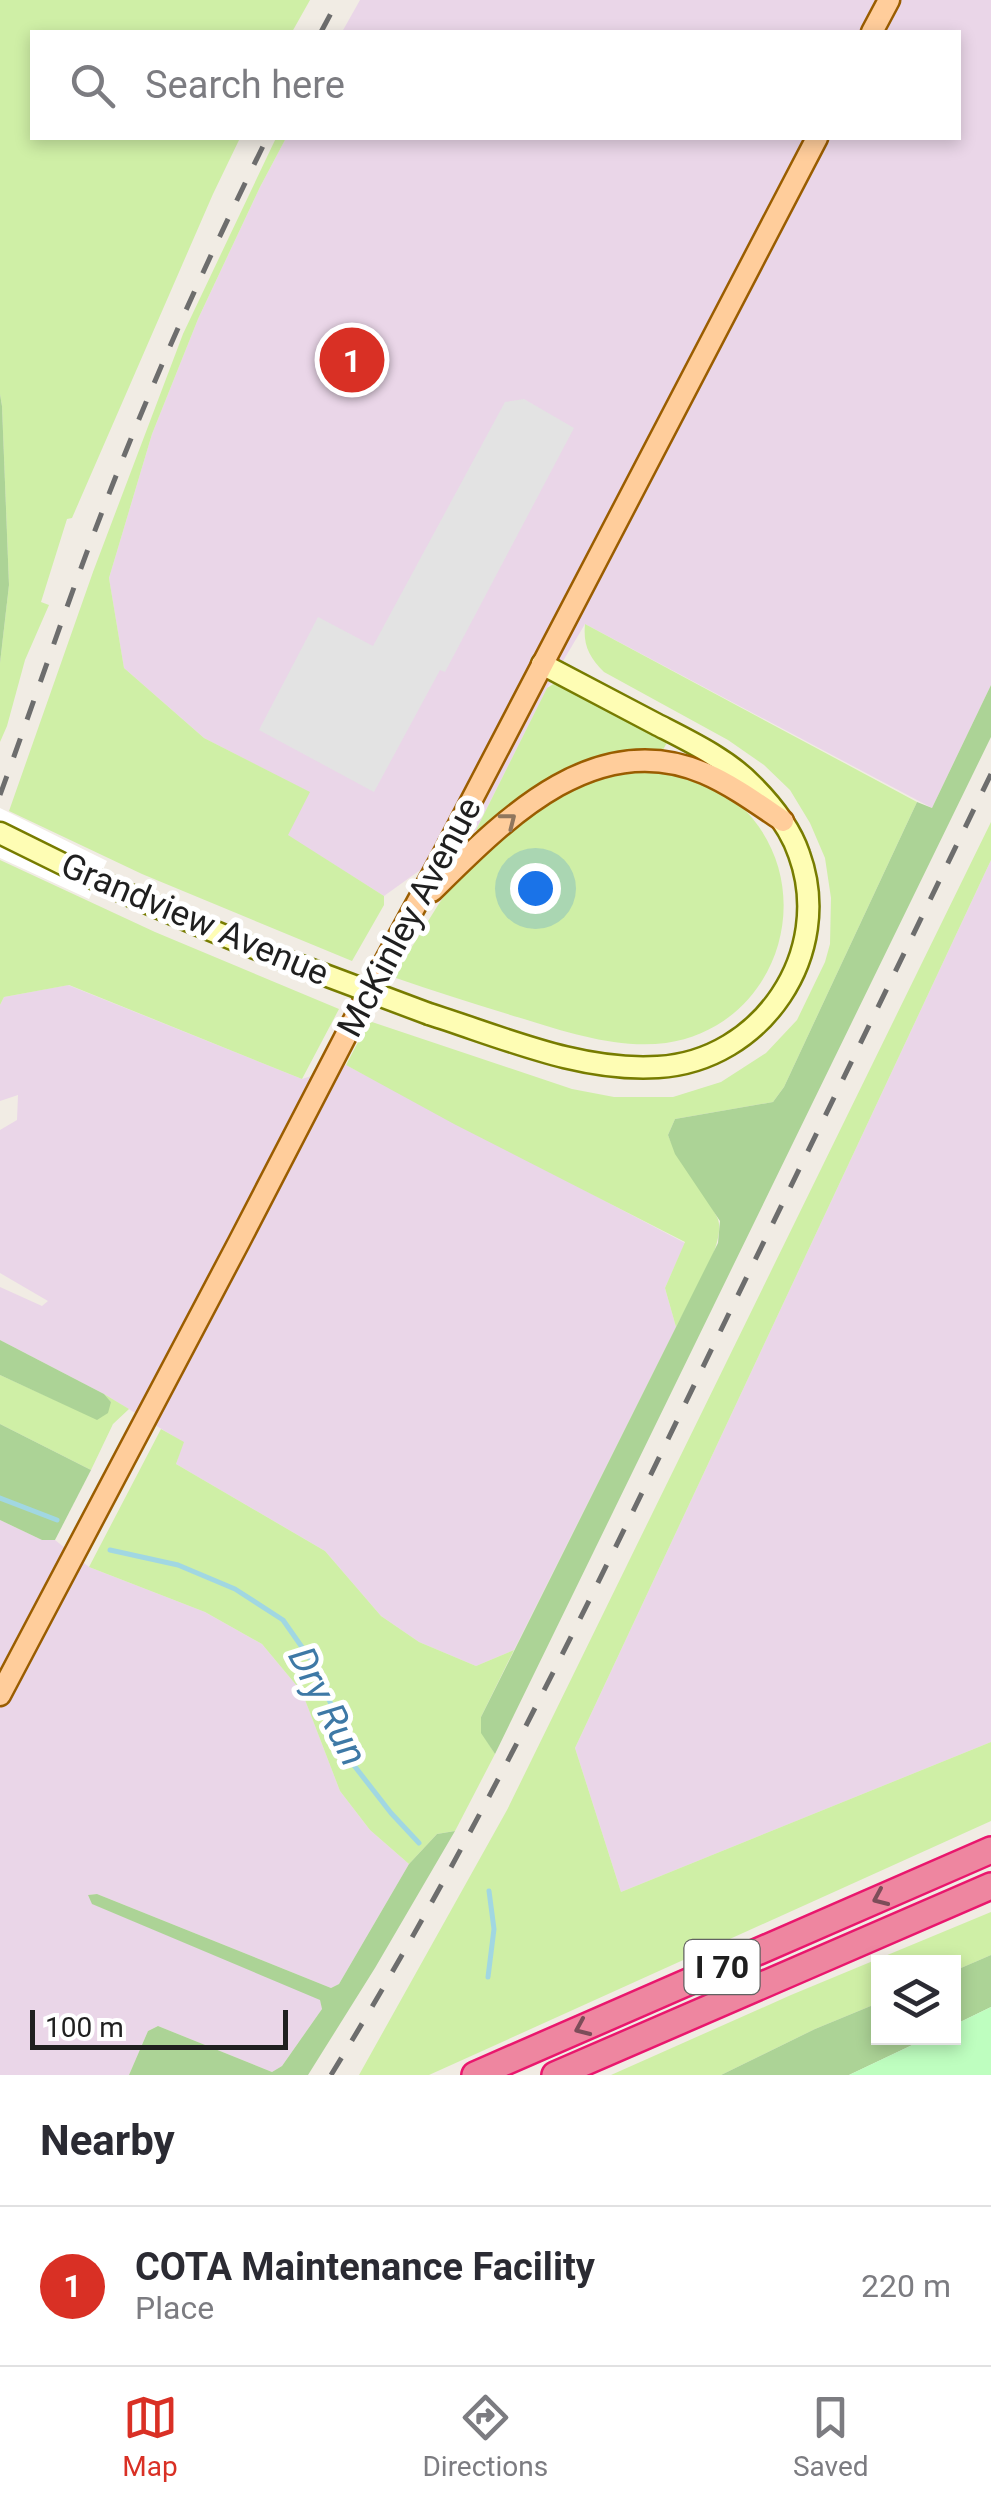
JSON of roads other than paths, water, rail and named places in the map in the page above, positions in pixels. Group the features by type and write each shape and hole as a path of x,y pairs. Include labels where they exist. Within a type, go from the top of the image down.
{"highway":[{"name":"I 70","path":"475,2075 991,1850"},
{"name":"I 70","path":"555,2075 991,1886"}],"main road":[{"path":"873,30 889,0"},
{"name":"McKinley Avenue","path":"0,1695 816,140"},
{"name":"Grandview Avenue","path":"0,833 256,950 429,1014 537,1048 602,1064 655,1068 676,1066 719,1052 770,1011 785,990 803,950 808,898 800,855 783,821 749,781 674,733 542,664"},
{"path":"413,910 484,840 539,796 556,784 600,767 626,761 677,764 704,773 783,821"}],"waterway":[{"name":"Dry Run","path":"0,1498 57,1520"},
{"name":"Dry Run","path":"110,1550 178,1565 235,1589 283,1620 311,1660 335,1713 336,1738 391,1813 419,1843"},
{"name":"Dry Run","path":"488,1977 494,1929 489,1891"}],"railway":[{"path":"322,30 338,0"},
{"path":"0,795 126,451 266,140"},
{"path":"331,2075 472,1829 559,1661 991,774"}],"place":[{"name":"COTA Maintenance Facility","path":"352,360"}]}
